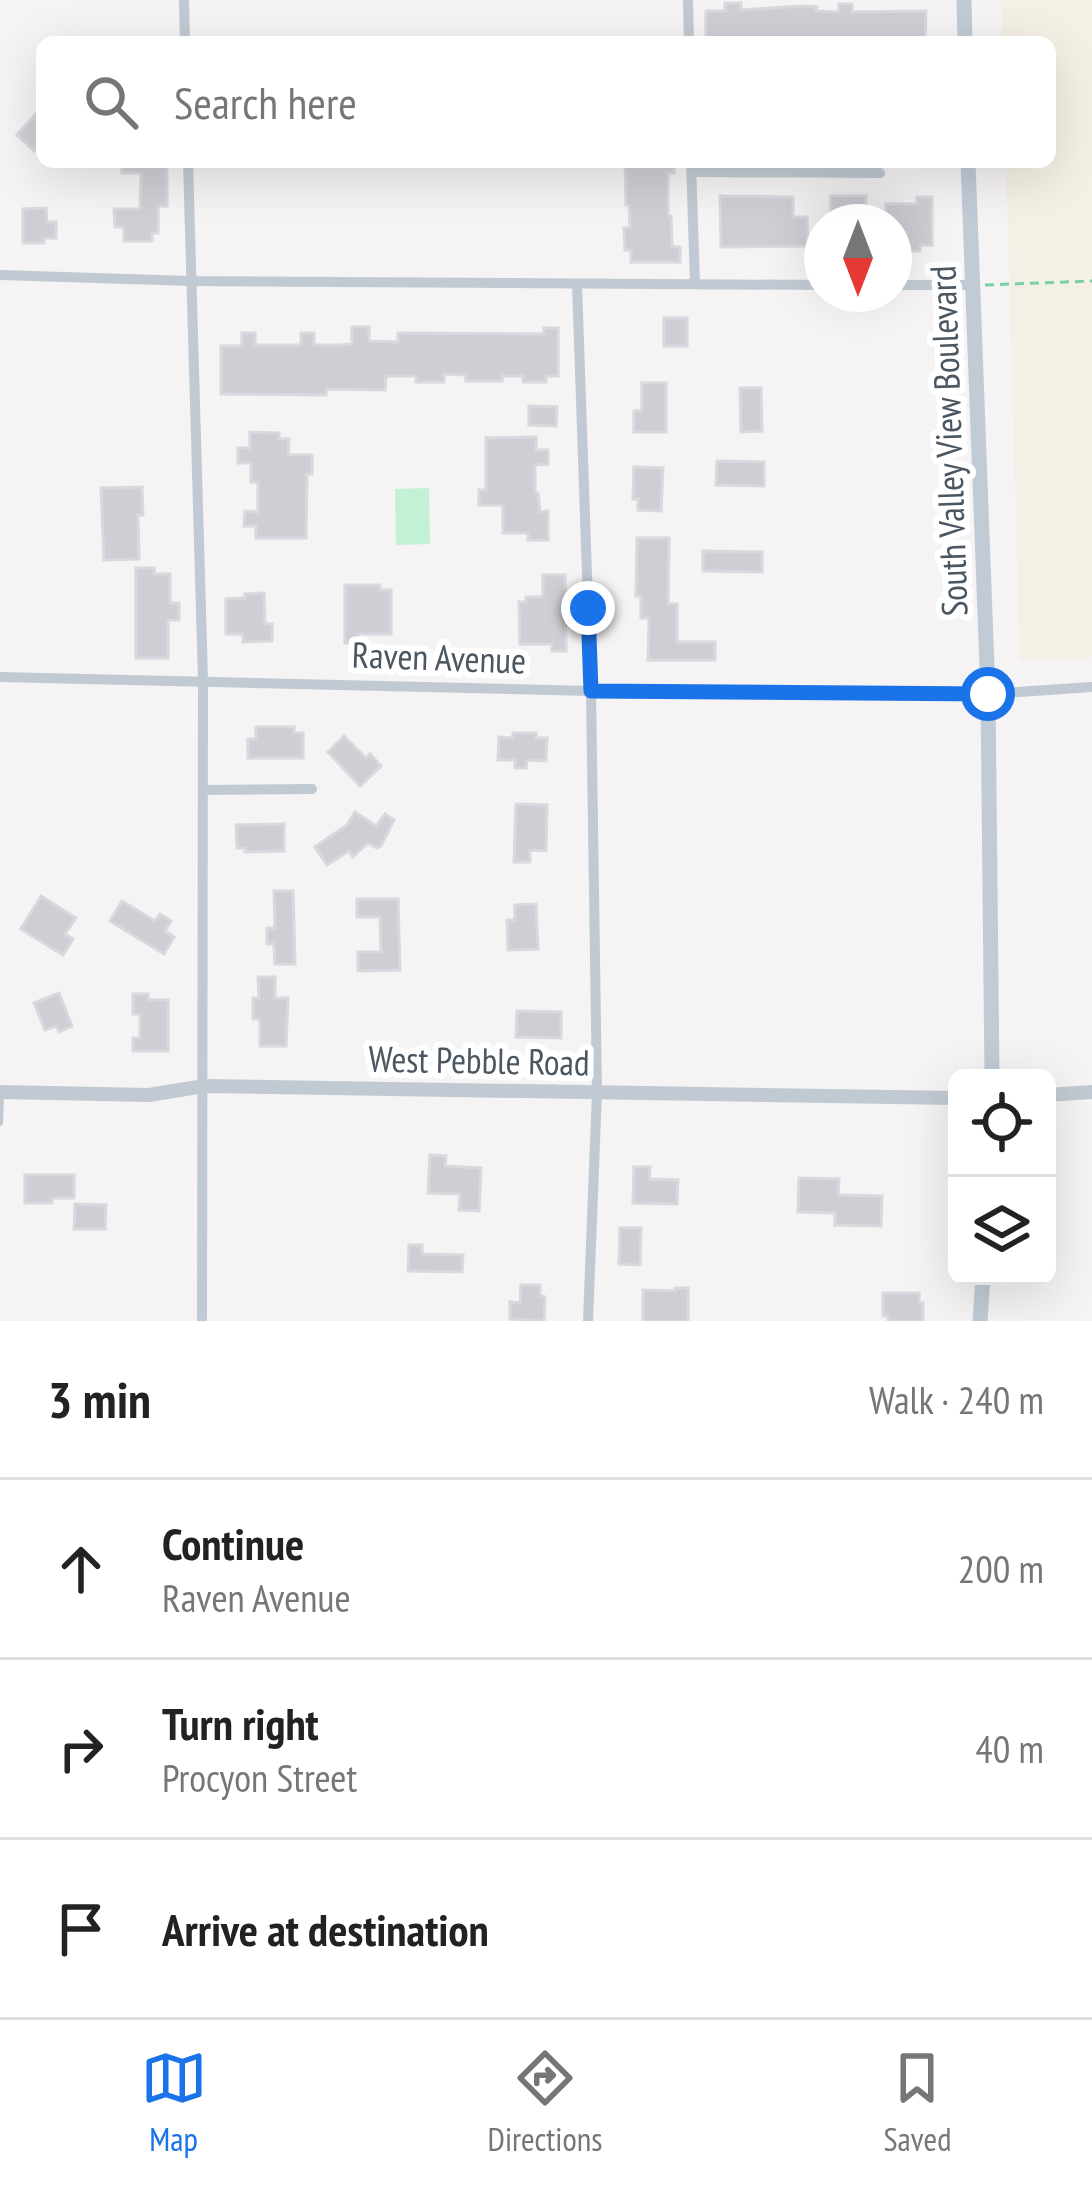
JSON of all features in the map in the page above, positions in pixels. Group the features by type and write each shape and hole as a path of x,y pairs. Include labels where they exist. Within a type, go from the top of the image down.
{"main road":[{"path":"964,0 965,36"},
{"name":"South Valley View Boulevard","path":"968,168 988,694 992,1069"},
{"path":"980,1321 982,1285"}],"street":[{"path":"184,0 185,36"},
{"path":"688,0 689,36"},
{"path":"188,168 203,680 202,1321"},
{"path":"692,168 695,284"},
{"path":"723,168 880,173"},
{"path":"0,274 191,281 804,285"},
{"path":"577,284 598,1093 589,1321"},
{"path":"912,285 972,285"},
{"name":"Raven Avenue","path":"0,677 591,691 988,694 1092,688"},
{"path":"204,790 312,789"},
{"name":"West Pebble Road","path":"0,1092 149,1095 204,1086 948,1098"},
{"path":"1056,1094 1092,1092"}],"lane":[{"path":"0,1092 0,1123"}],"path":[{"path":"972,285 1092,281"}],"green space":[{"path":"429,488 430,544 396,545 395,489"}],"sand":[{"path":"1001,0 1092,0 1092,657 1020,661 1006,168 1056,168 1056,36 1002,36"}],"building":[{"path":"725,3 741,3 741,10 801,6 839,12 839,4 852,4 852,12 926,11 925,36 706,36 706,11 725,11"},
{"path":"36,114 34,151 17,135"},
{"path":"122,168 167,168 167,206 158,206 158,233 152,233 152,241 124,241 124,227 115,227 114,209 140,209 141,173 122,173"},
{"path":"625,168 674,168 674,173 668,173 668,216 672,247 680,247 680,262 631,262 631,250 625,250 624,228 630,228"},
{"path":"720,196 793,197 793,217 804,217 804,246 721,247"},
{"path":"831,196 866,196 866,204 831,204"},
{"path":"917,197 932,197 932,245 912,251 912,204 917,204"},
{"path":"46,208 47,222 56,222 56,238 23,243 23,209"},
{"path":"664,318 687,318 687,346 664,346"},
{"path":"352,327 369,327 369,341 398,342 398,333 544,334 544,328 558,328 558,376 546,376 546,382 523,382 523,376 466,381 466,375 444,374 444,382 416,382 416,376 386,376 385,390 221,394 221,346 242,346 242,333 255,333 255,345 301,345 301,333 314,333 314,345 340,345 352,344"},
{"path":"642,383 666,383 666,432 634,432 634,411 642,411"},
{"path":"740,388 761,388 762,431 741,432"},
{"path":"529,406 557,407 556,426 529,425"},
{"path":"250,432 279,433 279,439 289,439 288,455 312,455 312,474 307,474 306,538 256,538 256,526 244,526 245,511 258,512 258,482 251,482 251,463 238,463 238,448 250,448"},
{"path":"536,437 536,450 548,450 548,464 535,465 535,493 540,512 548,511 548,540 528,540 528,533 503,533 503,505 479,505 479,490 486,490 486,438"},
{"path":"717,461 764,462 764,486 716,485"},
{"path":"634,467 663,468 661,511 638,510 638,499 633,499"},
{"path":"142,487 139,559 104,560 101,488"},
{"path":"637,538 669,538 668,604 677,604 677,642 715,642 715,660 648,660 649,618 641,618 641,596 636,596"},
{"path":"703,551 762,552 762,572 703,571"},
{"path":"136,568 170,574 170,603 179,603 179,620 168,620 168,658 136,658"},
{"path":"543,575 565,575 566,651 552,651 552,644 520,644 519,602 543,597"},
{"path":"345,585 380,585 380,590 391,590 391,634 359,634 359,643 345,643"},
{"path":"264,593 265,624 272,624 272,641 243,642 243,634 226,634 226,599"},
{"path":"256,727 294,727 294,733 303,733 303,758 248,758 248,739 256,739"},
{"path":"513,733 547,738 546,761 527,760 526,768 515,768 515,760 498,760 499,737 513,738"},
{"path":"344,736 381,766 360,786 328,752"},
{"path":"516,804 547,805 546,851 530,850 530,862 514,862"},
{"path":"355,812 376,826 385,814 394,820 381,846 368,843 353,857 349,851 327,865 315,847 347,825"},
{"path":"284,824 284,851 237,848 236,825"},
{"path":"274,891 293,891 295,964 275,964 274,944 267,944 267,928 275,928"},
{"path":"41,896 76,918 65,934 73,939 63,955 21,929"},
{"path":"357,899 398,899 400,970 358,971 358,952 381,952 380,917 357,917"},
{"path":"122,901 155,921 160,914 171,921 165,931 174,937 164,954 110,921"},
{"path":"536,904 538,949 508,950 507,920 515,920 515,905"},
{"path":"258,977 275,977 275,998 288,998 286,1046 260,1046 260,1019 253,1019"},
{"path":"59,993 72,1026 59,1032 57,1026 45,1030 34,1003"},
{"path":"133,994 168,1000 168,1051 133,1051 133,1038 140,1038 140,1014 133,1014"},
{"path":"517,1011 561,1012 561,1038 516,1037"},
{"path":"430,1155 446,1156 445,1166 481,1168 479,1211 459,1210 460,1194 428,1193"},
{"path":"634,1167 650,1167 649,1179 678,1180 677,1204 633,1203"},
{"path":"25,1175 74,1175 74,1198 25,1203"},
{"path":"799,1178 839,1179 838,1195 882,1196 881,1226 835,1225 835,1213 798,1212"},
{"path":"75,1204 106,1205 105,1229 74,1229"},
{"path":"620,1228 641,1228 640,1265 619,1264"},
{"path":"409,1245 422,1245 422,1254 463,1255 462,1272 408,1271"},
{"path":"521,1285 540,1285 540,1296 545,1297 544,1321 510,1319 510,1302 520,1303"},
{"path":"688,1288 688,1321 643,1321 643,1290"},
{"path":"883,1293 919,1293 923,1321 888,1321 883,1316"}],"route":[{"path":"588,608 591,691 988,694"}]}
